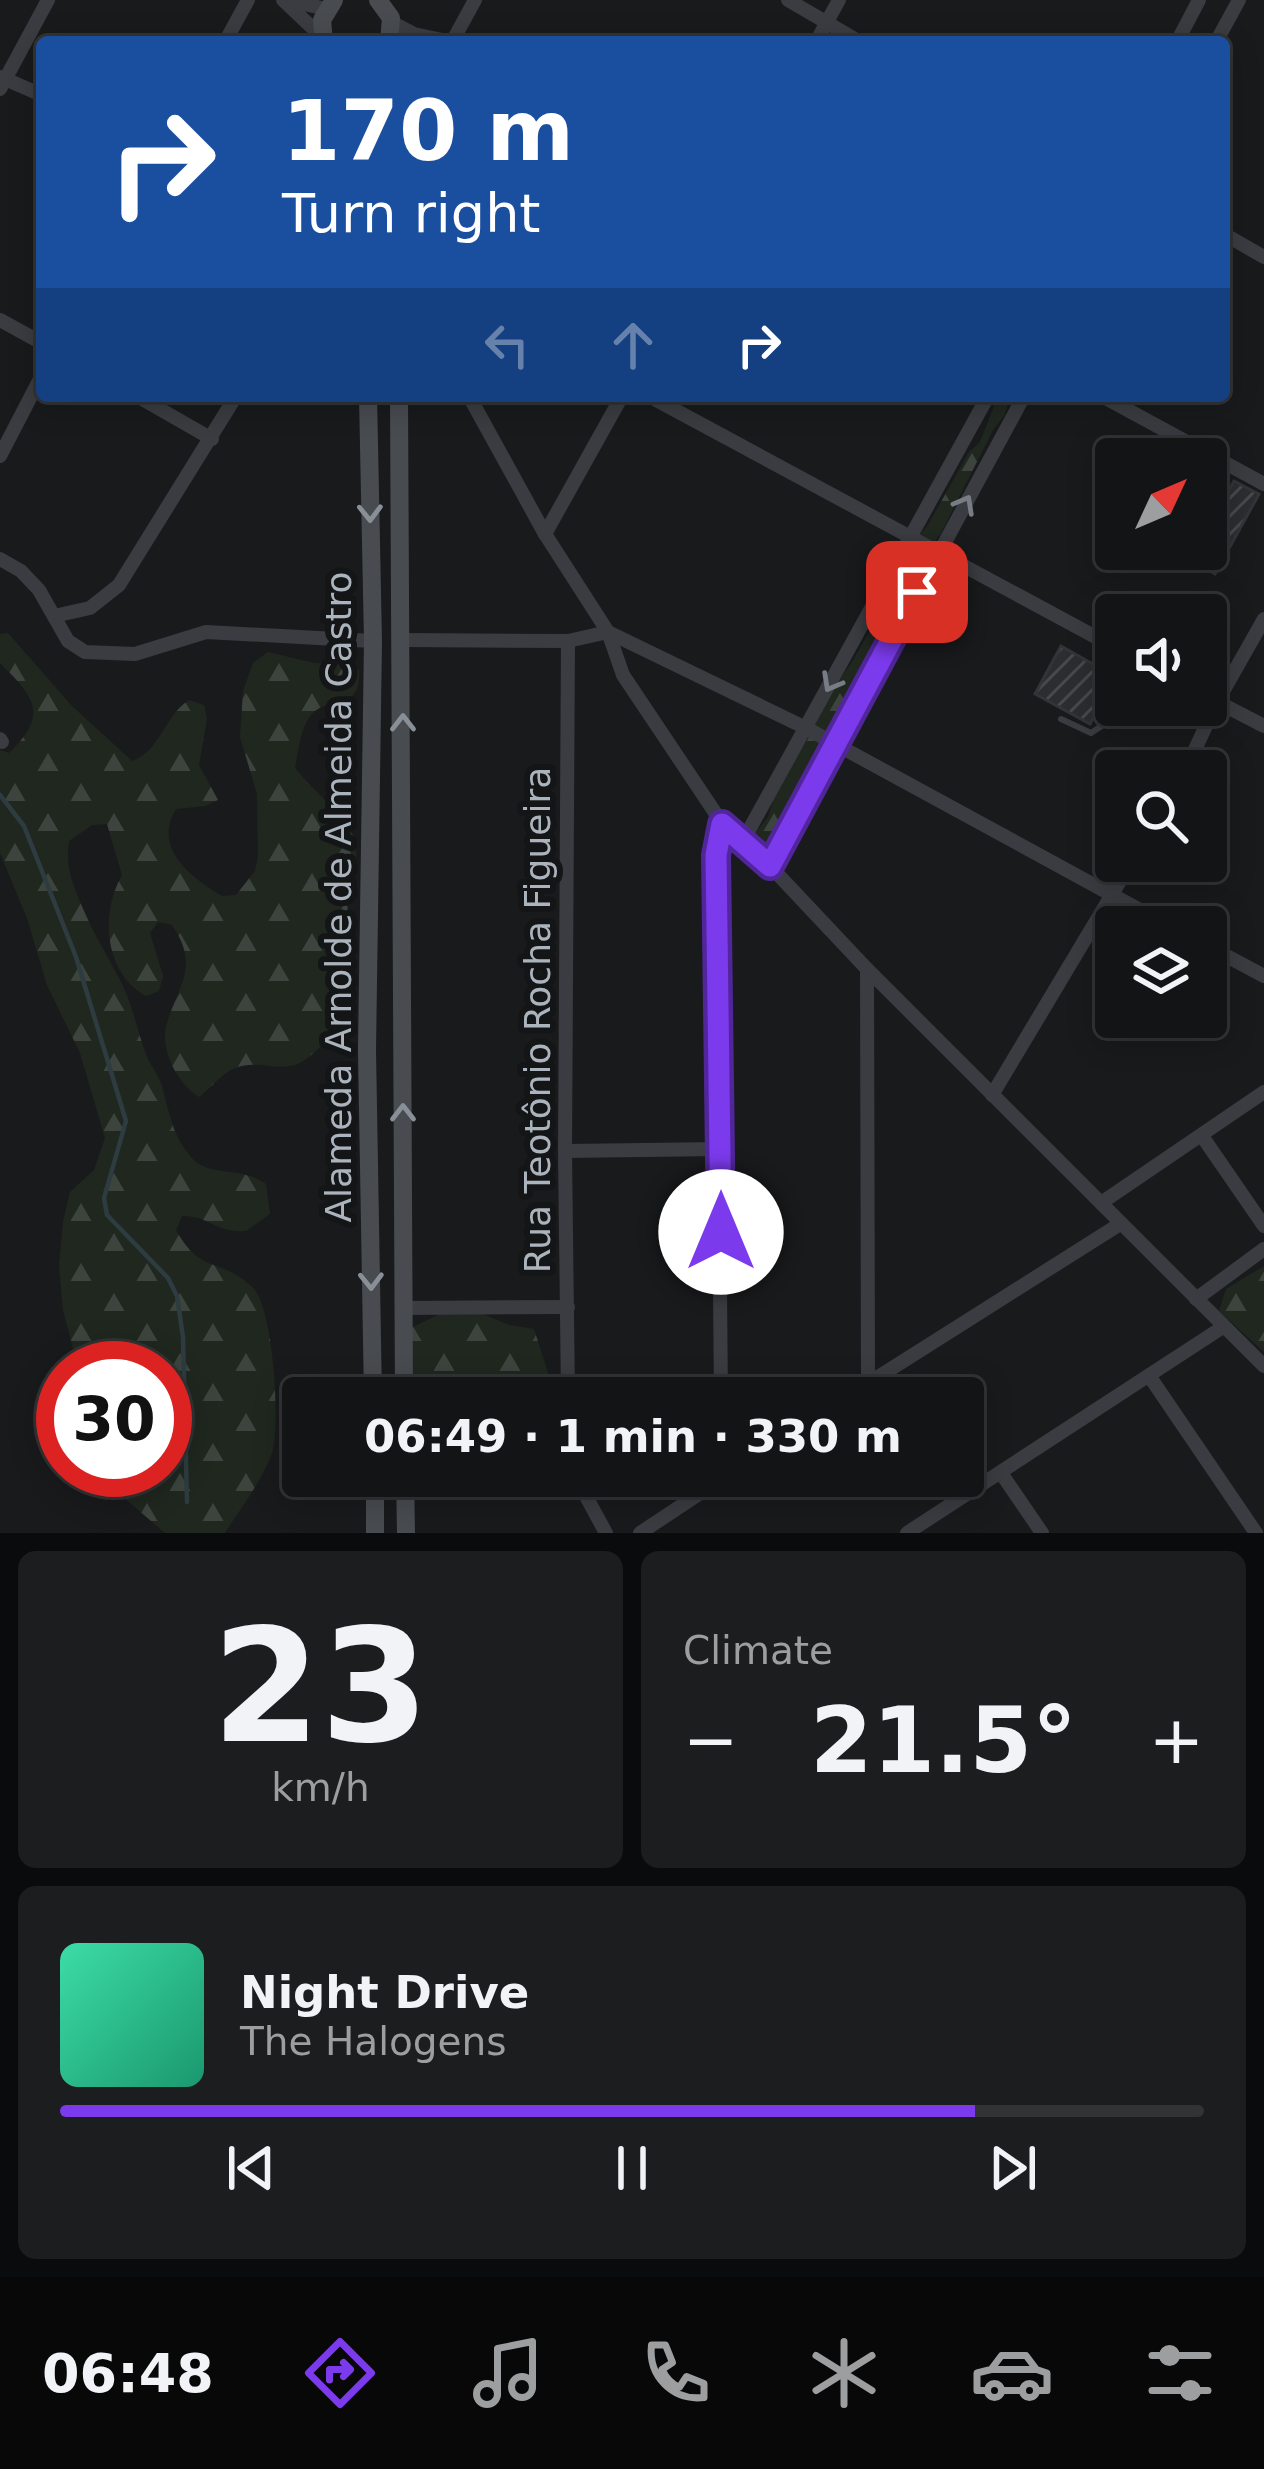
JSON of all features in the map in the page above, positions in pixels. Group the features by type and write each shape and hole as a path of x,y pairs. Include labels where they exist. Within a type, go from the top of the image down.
{"main road":[{"path":"378,0 390,35"},
{"path":"324,36 330,5"},
{"name":"Alameda Arnolde de Almeida Castro","path":"368,402 373,641 368,1050 373,1377"},
{"name":"Alameda Arnolde de Almeida Castro","path":"399,402 404,1377"},
{"path":"370,826 403,825"},
{"path":"375,1497 376,1533"},
{"path":"405,1497 406,1533"}],"street":[{"path":"36,93 2,81 48,0"},
{"path":"227,36 248,0"},
{"path":"285,0 330,5"},
{"path":"285,0 319,36"},
{"path":"455,36 475,0"},
{"path":"788,0 850,36"},
{"path":"819,36 839,0"},
{"path":"1180,36 1199,0"},
{"path":"1219,36 1238,0"},
{"path":"390,35 424,36"},
{"path":"1230,237 1264,257"},
{"path":"0,320 36,340"},
{"path":"0,456 36,387"},
{"path":"147,402 212,439"},
{"path":"54,616 90,608 118,585 233,402"},
{"path":"472,402 545,534 608,632 623,675 722,824 770,866 1264,1366"},
{"path":"545,534 619,402"},
{"path":"660,402 1095,637"},
{"path":"743,841 985,402"},
{"path":"770,866 1021,402"},
{"path":"1113,402 1264,484"},
{"path":"0,559 21,571 39,590 68,641 85,652 135,654 206,632 373,641"},
{"path":"1227,676 1264,619"},
{"path":"403,640 568,641 608,632 835,743 1132,906"},
{"name":"Rua Teotônio Rocha Figueira","path":"568,641 568,1377"},
{"path":"1227,707 1264,726"},
{"path":"722,824 716,855 722,1377"},
{"path":"992,1095 1119,882"},
{"path":"1227,956 1264,976"},
{"path":"868,969 868,1377"},
{"path":"1102,1203 1264,1092"},
{"path":"1202,1136 1264,1226"},
{"path":"565,1151 721,1149"},
{"path":"877,1377 1120,1223"},
{"path":"1196,1299 1264,1249"},
{"path":"403,1308 568,1307"},
{"path":"908,1533 1222,1327"},
{"path":"1150,1377 1256,1533"},
{"path":"1001,1473 1042,1533"},
{"path":"586,1497 606,1533"},
{"path":"640,1533 693,1497"}],"lane":[{"path":"1061,719 1091,733 1102,726"}],"green space":[{"path":"996,402 1009,402 941,533 917,565 903,604 855,683 848,713 773,854 765,858 755,833 768,817 779,780 854,659 906,552 980,442"},
{"path":"8,633 72,706 132,761 149,750 189,700 204,705 207,719 199,765 218,800 176,809 169,837 187,871 222,896 236,895 255,871 258,856 257,794 240,737 243,691 253,663 268,652 359,670 359,683 351,697 322,707 306,723 295,768 351,831 356,859 336,959 333,1023 323,1044 298,1064 244,1065 199,1097 191,1091 172,1064 165,1033 186,964 180,939 172,925 158,922 150,933 163,976 159,991 146,996 132,986 121,973 110,941 111,907 122,875 107,824 92,825 69,841 75,890 124,987 180,1141 206,1167 266,1184 270,1214 246,1231 182,1216 176,1230 194,1254 254,1289 270,1343 276,1419 272,1453 225,1533 165,1533 123,1497 192,1497 192,1341 71,1341 63,1310 59,1266 70,1192 94,1170 105,1138 80,1053 47,985 27,918 0,853 0,750 9,753 22,739 30,727 33,706 0,663 0,634"},
{"path":"1264,1266 1264,1352 1219,1311 1226,1289"},
{"path":"471,1309 509,1325 534,1329 549,1377 414,1377 409,1372 407,1330 448,1310"}],"building":[{"path":"1234,481 1259,494 1227,552 1227,494"},
{"path":"1061,646 1095,665 1095,715 1090,724 1035,694"}],"waterway":[{"path":"0,795 24,826 76,957 126,1121 104,1198 107,1215 168,1278 177,1296 183,1337 187,1502"}],"route":[{"path":"721,1232 716,855 722,824 770,866 917,592"}]}
